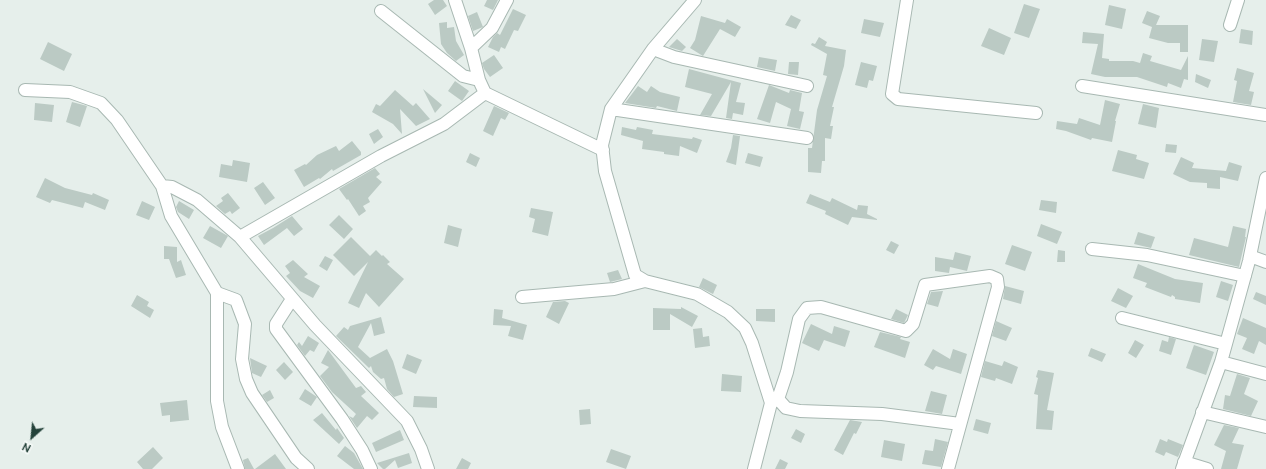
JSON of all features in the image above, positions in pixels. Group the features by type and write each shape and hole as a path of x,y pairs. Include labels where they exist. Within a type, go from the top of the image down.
{"street":[{"path":"455,0 471,48 479,80 485,92 603,150"},
{"path":"471,48 492,28 507,0"},
{"path":"695,0 653,49 611,108 602,145 605,171 635,275 645,281 697,294 728,312 745,328 774,401 786,408 800,411 882,414 960,424"},
{"path":"907,0 892,94 898,98 1036,113"},
{"path":"1230,25 1238,0"},
{"path":"380,11 463,76 479,80"},
{"path":"653,49 674,57 807,86"},
{"path":"1082,86 1266,115"},
{"path":"24,90 70,92 101,103 117,120 162,186 171,216 217,293 217,401 222,427 238,469"},
{"path":"240,237 382,156 444,124 485,92"},
{"path":"611,108 807,138"},
{"path":"1207,469 1183,465 1221,362 1250,256 1266,178"},
{"path":"162,186 172,186 197,200 240,237 315,325 407,422 421,449 428,469"},
{"path":"1092,249 1147,255 1245,276"},
{"path":"1250,256 1266,262"},
{"path":"754,469 774,401 787,372 799,319 807,308 821,307 906,331 913,324 925,285 990,276 997,279 998,288 948,469"},
{"path":"522,297 614,289 645,281"},
{"path":"217,293 236,300 245,324 242,359 246,379 252,393 296,458 308,469"},
{"path":"292,299 276,324 276,329 342,419 362,450 371,469"},
{"path":"1122,318 1226,344"},
{"path":"1221,362 1266,374"},
{"path":"1202,412 1266,427"}],"building":[{"path":"434,0 443,0 447,6 435,15 428,4"},
{"path":"487,0 498,0 493,10 484,6"},
{"path":"1024,4 1040,9 1029,38 1014,33"},
{"path":"1109,5 1126,9 1122,29 1105,25"},
{"path":"513,9 526,15 518,31 514,30 505,49 501,47 499,52 488,47 493,37 497,33 500,35"},
{"path":"1147,11 1160,16 1156,25 1188,25 1188,52 1180,52 1180,43 1168,43 1149,38 1152,27 1142,23"},
{"path":"477,12 483,27 473,31 468,16"},
{"path":"791,15 801,20 796,29 785,25"},
{"path":"701,16 725,23 727,19 741,27 735,37 720,29 703,56 690,48 695,40"},
{"path":"864,19 884,23 880,37 861,33"},
{"path":"447,22 447,28 454,27 456,41 464,55 456,61 447,53 441,44 439,23"},
{"path":"989,28 1011,38 1004,55 981,46"},
{"path":"1241,29 1253,31 1252,45 1239,43"},
{"path":"1083,32 1104,34 1102,58 1109,59 1109,61 1133,61 1140,63 1143,53 1152,56 1150,61 1181,70 1188,56 1188,80 1184,79 1181,88 1168,83 1167,87 1137,77 1105,77 1091,74 1098,44 1082,43"},
{"path":"819,37 827,42 825,46 846,50 844,66 832,107 834,107 830,126 833,126 831,139 825,138 825,161 822,161 821,173 808,172 808,148 812,148 817,110 827,76 823,75 827,54 811,45 812,43 815,44"},
{"path":"677,39 686,47 682,51 669,47"},
{"path":"1202,39 1218,41 1214,62 1199,60"},
{"path":"48,42 72,54 64,71 40,59"},
{"path":"494,55 503,68 490,77 484,69 482,63"},
{"path":"759,57 777,60 775,71 757,67"},
{"path":"789,62 799,62 798,75 788,74"},
{"path":"861,62 877,66 873,81 869,80 867,88 855,85"},
{"path":"1237,68 1254,73 1249,91 1254,92 1251,105 1233,102 1237,81 1234,80"},
{"path":"689,69 741,83 736,102 745,103 743,115 733,113 732,119 726,118 731,82 711,116 700,115 712,94 685,87"},
{"path":"1196,74 1211,80 1208,88 1195,82"},
{"path":"455,81 469,91 462,101 448,91"},
{"path":"769,85 789,93 790,90 802,93 799,111 804,112 800,129 787,126 791,109 776,102 770,123 757,119"},
{"path":"638,86 647,92 651,86 660,92 680,97 677,111 657,106 656,108 625,103"},
{"path":"423,89 442,105 435,113"},
{"path":"395,90 413,106 416,103 430,119 416,126 400,109 402,134 393,124 372,112 376,104 380,106"},
{"path":"1105,100 1120,104 1115,121 1112,142 1092,138 1091,140 1056,129 1057,121 1077,124 1079,118 1100,125"},
{"path":"72,102 87,106 80,127 66,122"},
{"path":"35,103 54,105 52,122 34,120"},
{"path":"1143,104 1159,108 1156,128 1138,124"},
{"path":"494,106 509,113 505,120 501,118 493,136 483,131"},
{"path":"622,127 636,130 637,127 653,130 652,134 692,139 693,137 702,140 697,153 680,146 679,156 664,154 664,152 642,149 643,141 621,135"},
{"path":"378,129 383,137 374,144 369,134"},
{"path":"733,135 740,136 736,165 726,162 731,148"},
{"path":"352,141 361,152 361,155 333,171 332,169 320,179 319,178 304,187 294,170 305,164 306,165 317,155 336,146 339,151"},
{"path":"1166,144 1177,145 1176,153 1165,152"},
{"path":"1118,150 1137,155 1136,159 1149,163 1144,179 1112,171"},
{"path":"470,153 480,158 476,167 466,162"},
{"path":"748,153 763,157 760,167 745,163"},
{"path":"1181,157 1194,163 1192,168 1226,171 1229,162 1242,166 1238,181 1220,177 1220,189 1207,188 1207,183 1190,182 1173,174"},
{"path":"233,160 250,163 247,182 219,177 221,164 232,166"},
{"path":"375,168 380,174 376,177 382,182 368,198 370,202 363,206 366,211 359,216 348,199 347,200 339,189"},
{"path":"45,178 65,188 92,195 93,193 109,200 105,210 85,202 83,208 52,200 50,203 36,197"},
{"path":"263,182 275,198 265,205 254,188"},
{"path":"228,193 240,208 232,214 230,211 225,214 216,206 223,201 221,198"},
{"path":"810,194 830,202 832,198 857,210 858,205 868,206 867,214 877,220 852,217 848,225 825,214 826,211 806,203"},
{"path":"1041,200 1057,202 1056,213 1039,210"},
{"path":"142,201 155,207 149,220 136,215"},
{"path":"179,201 194,210 189,219 178,212 176,207"},
{"path":"531,208 553,212 548,236 532,232 535,219 529,217"},
{"path":"339,215 353,229 344,239 329,225"},
{"path":"292,216 303,229 294,236 287,228 264,245 258,236"},
{"path":"1041,224 1062,232 1057,244 1037,236"},
{"path":"448,225 462,229 458,247 444,243"},
{"path":"210,226 228,236 221,248 203,238"},
{"path":"1233,226 1246,229 1246,237 1239,267 1189,255 1194,238 1228,247"},
{"path":"1138,232 1155,237 1151,248 1134,244"},
{"path":"351,237 370,256 376,250 382,256 383,255 390,262 387,264 404,279 379,307 366,293 359,308 348,303 368,262 354,276 333,255"},
{"path":"891,241 899,245 894,254 886,250"},
{"path":"1012,245 1032,252 1025,271 1005,264"},
{"path":"164,246 177,247 177,262 181,260 186,275 176,278 169,259 164,259"},
{"path":"1058,250 1065,251 1065,262 1057,262"},
{"path":"955,252 971,256 967,271 950,267 949,273 935,271 935,257 953,260"},
{"path":"325,256 333,260 327,271 319,266"},
{"path":"293,260 308,274 304,277 320,286 313,298 300,291 286,276 290,273 285,266"},
{"path":"1138,264 1175,279 1203,283 1200,303 1175,299 1172,295 1171,297 1145,287 1147,283 1133,278"},
{"path":"618,270 622,279 610,282 607,273"},
{"path":"703,278 717,285 713,294 699,287"},
{"path":"1221,281 1233,285 1228,301 1216,297"},
{"path":"1005,286 1024,291 1021,304 1003,299"},
{"path":"1118,288 1133,296 1126,308 1111,301"},
{"path":"943,291 938,307 927,304 931,292"},
{"path":"1256,292 1266,296 1266,305 1253,299"},
{"path":"137,295 149,302 147,306 154,310 150,318 131,306"},
{"path":"565,301 569,303 559,324 546,317 553,302"},
{"path":"681,307 698,316 692,327 670,314 670,330 653,330 653,308 681,309"},
{"path":"494,309 503,310 502,318 527,325 523,340 508,336 511,326 493,325"},
{"path":"756,309 775,309 775,322 756,321"},
{"path":"896,309 908,315 904,323 891,319"},
{"path":"381,317 385,333 374,336 371,323 358,347 370,358 387,349 393,361 403,394 394,397 387,389 384,378 381,379 373,372 371,366 369,368 336,336 344,327 348,330 350,326"},
{"path":"1243,318 1266,328 1266,345 1259,341 1254,354 1242,349 1247,338 1237,334"},
{"path":"996,321 1012,328 1006,341 992,336"},
{"path":"811,324 832,334 834,326 850,331 845,347 824,340 819,351 802,343"},
{"path":"702,328 703,337 709,336 710,346 695,348 693,329"},
{"path":"880,332 901,337 900,339 910,342 905,358 874,347"},
{"path":"308,336 319,343 314,352 310,350 305,356 297,345 299,342 302,346"},
{"path":"1169,337 1176,339 1171,355 1159,351 1162,340 1168,342"},
{"path":"1135,340 1144,345 1136,358 1128,353"},
{"path":"1194,345 1214,352 1206,375 1186,368"},
{"path":"1091,348 1106,354 1102,362 1088,356"},
{"path":"933,349 950,359 953,349 967,354 961,374 936,366 933,370 924,365"},
{"path":"328,350 356,388 361,386 366,392 361,396 379,413 372,420 367,416 357,428 349,416 353,418 356,414 332,392 320,376 329,367 321,363"},
{"path":"407,354 422,360 416,374 402,368"},
{"path":"250,358 267,366 261,377 252,373"},
{"path":"985,361 1002,366 1004,361 1018,367 1012,384 996,378 995,381 981,377"},
{"path":"284,362 293,372 285,380 276,370"},
{"path":"1038,370 1054,373 1047,410 1054,411 1052,430 1036,429 1038,395 1034,394 1038,378 1036,377"},
{"path":"722,374 742,376 741,392 721,391"},
{"path":"1237,374 1250,378 1244,394 1258,401 1251,416 1223,409 1225,395 1230,396"},
{"path":"305,389 317,397 311,406 299,399"},
{"path":"270,390 274,398 267,402 262,395"},
{"path":"931,391 947,395 942,414 925,411"},
{"path":"414,396 437,397 437,408 413,407"},
{"path":"187,400 189,420 170,422 170,415 162,416 160,403"},
{"path":"590,409 591,424 580,425 579,410"},
{"path":"322,413 336,430 337,428 344,438 339,444 313,420"},
{"path":"976,419 991,423 988,434 973,430"},
{"path":"850,420 862,422 856,434 854,433 843,455 834,450"},
{"path":"1224,425 1239,428 1232,443 1244,445 1237,469 1221,469 1226,451 1214,445"},
{"path":"796,429 805,434 801,443 791,438"},
{"path":"400,430 404,440 376,452 372,443"},
{"path":"935,439 948,442 941,467 922,464 925,450 933,451"},
{"path":"1160,439 1167,442 1168,439 1183,445 1178,457 1166,452 1164,456 1155,452"},
{"path":"884,440 905,444 902,461 881,457"},
{"path":"345,446 354,453 363,469 354,469 337,456"},
{"path":"153,447 163,458 152,469 143,469 137,462"},
{"path":"611,449 631,456 626,469 606,462"},
{"path":"409,453 412,463 398,468 395,460 385,469 377,463"},
{"path":"275,454 286,469 255,469"},
{"path":"248,458 254,469 245,469 243,460"},
{"path":"462,458 471,463 468,469 456,469"},
{"path":"780,459 788,463 785,469 775,469"}]}
